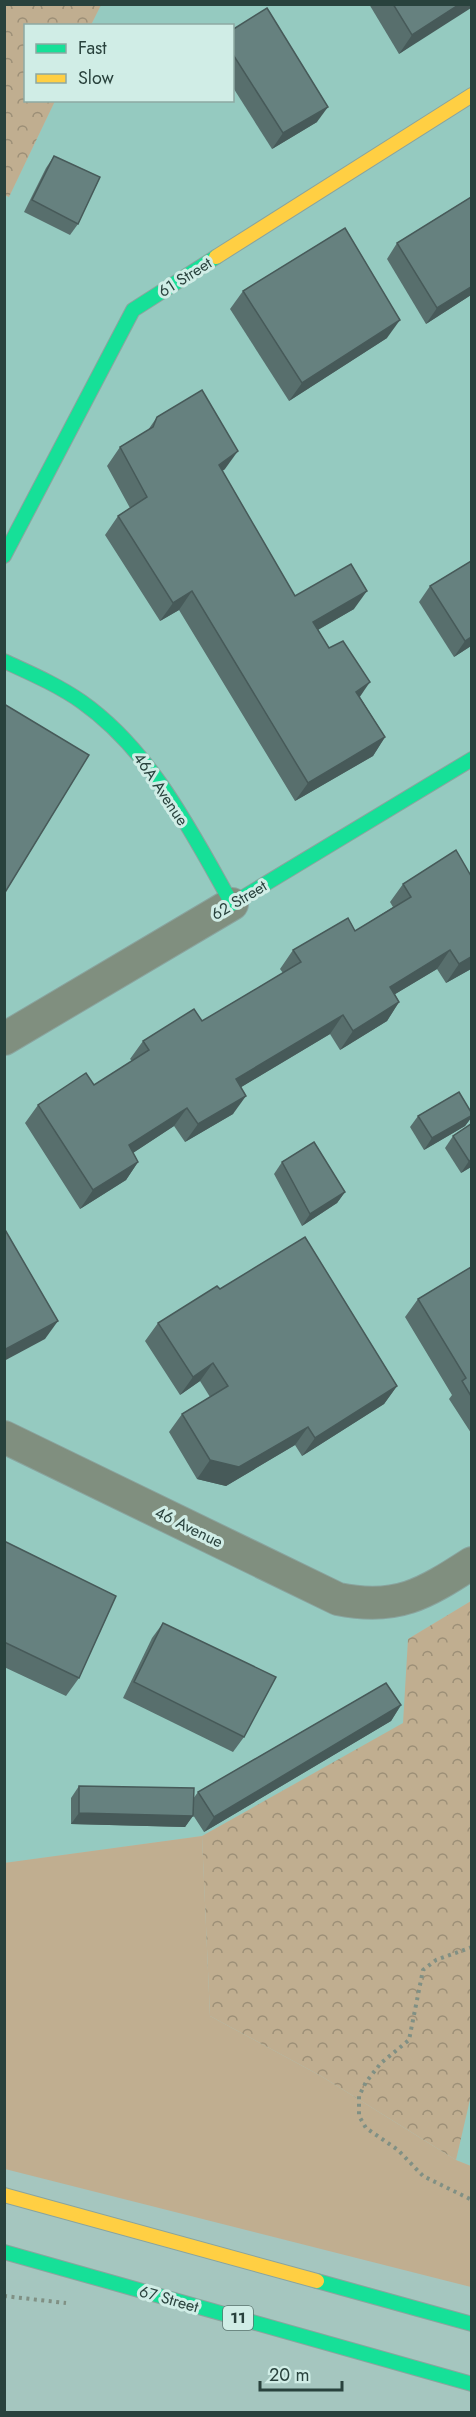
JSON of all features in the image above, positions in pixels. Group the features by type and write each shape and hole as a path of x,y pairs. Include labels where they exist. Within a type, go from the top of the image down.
{"street":[{"name":"61 Street","path":"4,556 133,310 471,95"},
{"name":"46A Avenue","path":"4,661 82,703 128,742 155,775 232,904"},
{"name":"62 Street","path":"4,1039 471,759"},
{"name":"46 Avenue","path":"4,1437 325,1594 356,1602 391,1603 427,1592 471,1563"},
{"path":"4,2195 471,2324"},
{"name":"67 Street","path":"4,2252 471,2384"}],"path":[{"path":"471,1947 436,1960 423,1970 409,2040 381,2063 362,2089 357,2107 366,2128 378,2134 398,2150 423,2176 471,2200"}],"shaded area":[{"path":"101,5 471,5 471,1601 408,1639 404,1723 202,1836 5,1863 4,195 9,197 55,102 234,102 234,24 92,24"},
{"path":"471,2091 471,2166 456,2160"}],"green space":[{"path":"5,4 101,5 92,24 24,24 24,102 55,102 9,197 4,195"},
{"path":"471,1601 472,2091 456,2160 321,2076 210,2016 202,1836 403,1723 408,1639"},
{"path":"202,1836 210,2016 321,2076 456,2160 471,2166 471,2287 5,2169 4,1863"}],"building":[{"path":"393,4 460,4 412,35"},
{"path":"267,8 328,107 283,133 234,56 234,29"},
{"path":"54,156 100,177 78,224 32,200"},
{"path":"471,197 471,287 437,308 397,243"},
{"path":"345,228 400,320 302,383 243,291"},
{"path":"202,390 238,451 219,465 295,596 351,564 367,591 313,622 329,648 343,641 370,682 356,692 385,737 308,783 192,591 173,603 118,516 147,497 120,447 153,427 157,417"},
{"path":"471,561 471,637 465,641 430,586"},
{"path":"4,704 89,755 4,894"},
{"path":"456,850 471,876 471,957 459,964 450,950 390,987 399,1002 353,1031 343,1015 236,1079 246,1096 198,1124 187,1108 129,1145 138,1162 93,1190 38,1105 86,1073 94,1085 149,1050 143,1041 194,1009 202,1021 301,962 293,950 348,918 355,931 411,897 403,884"},
{"path":"459,1092 471,1116 432,1138 418,1116"},
{"path":"471,1124 471,1160 469,1161 453,1136"},
{"path":"314,1142 345,1192 310,1214 282,1162"},
{"path":"4,1228 58,1321 4,1350"},
{"path":"305,1237 397,1386 315,1438 308,1427 239,1467 210,1460 182,1414 228,1386 213,1363 193,1377 158,1323 217,1286 220,1289"},
{"path":"471,1267 471,1396 462,1381 466,1378 418,1299"},
{"path":"4,1541 116,1596 79,1678 4,1642"},
{"path":"163,1623 276,1677 244,1737 134,1682"},
{"path":"386,1683 401,1705 214,1817 198,1792"},
{"path":"79,1786 194,1788 193,1816 79,1813"}],"traffic: fast":[{"path":"4,556 133,310 216,257"},
{"path":"4,661 73,696 107,722 129,744 168,794 232,904 472,759"},
{"path":"4,2252 472,2384"},
{"path":"317,2281 472,2324"}],"traffic: slow":[{"path":"216,257 472,95"},
{"path":"4,2195 317,2281"}]}
